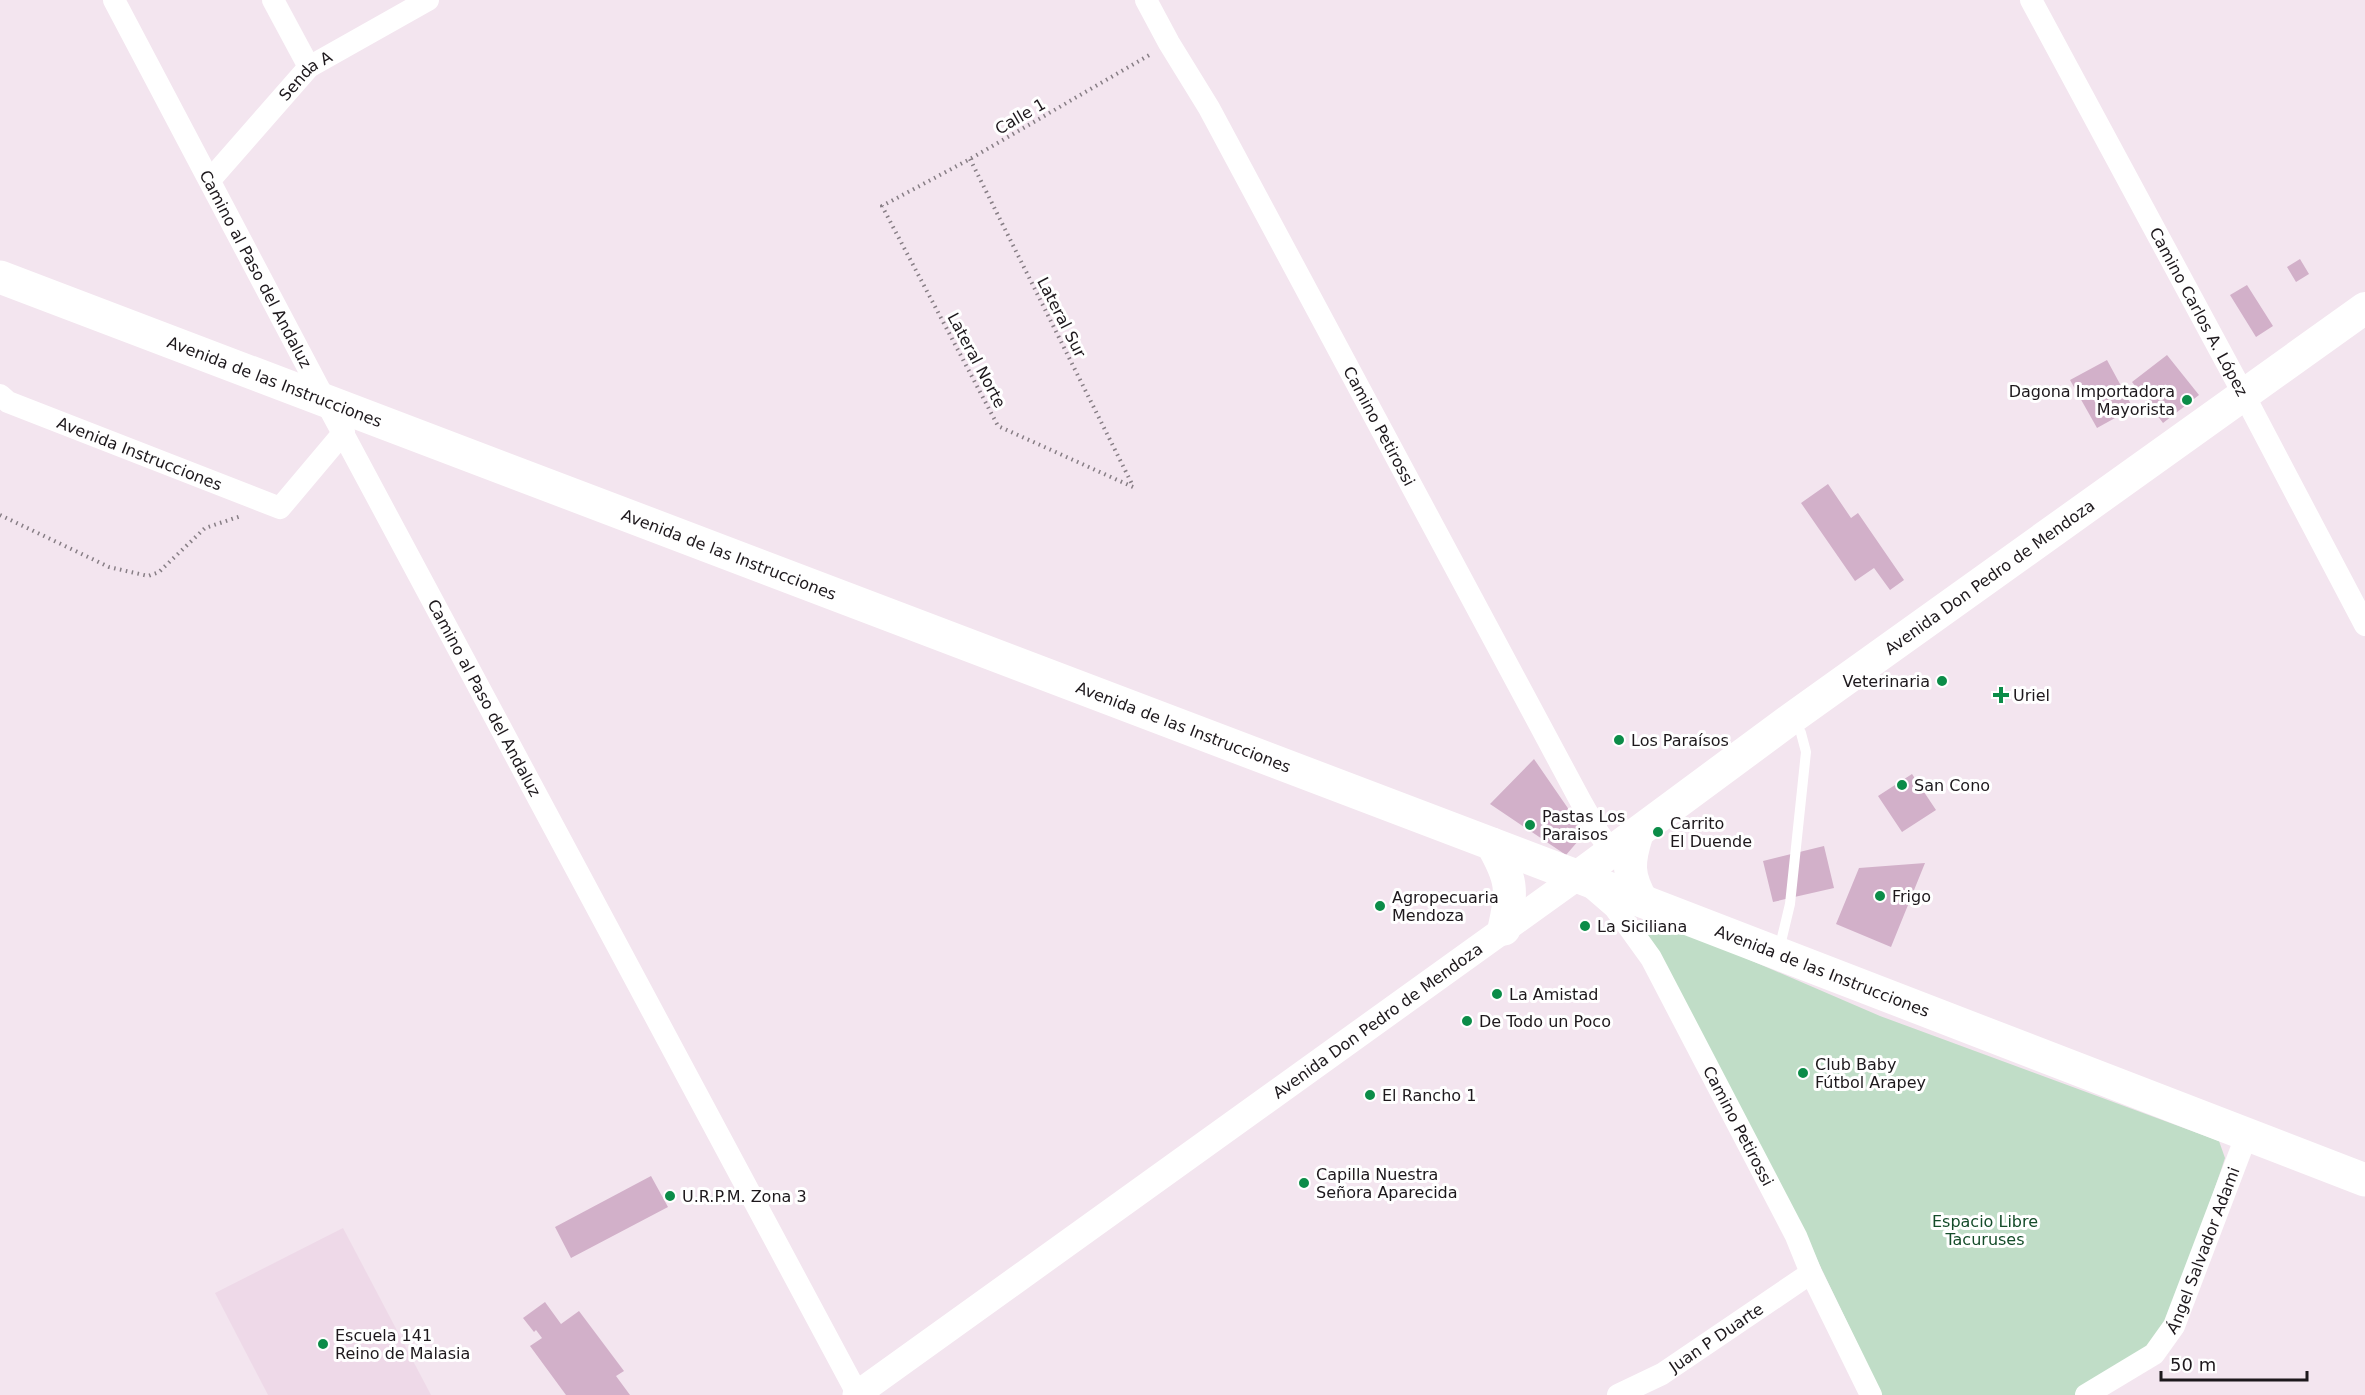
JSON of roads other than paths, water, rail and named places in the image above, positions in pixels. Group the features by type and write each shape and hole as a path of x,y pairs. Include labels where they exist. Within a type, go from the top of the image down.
{"main road":[{"name":"Avenida de las Instrucciones","path":"0,277 1642,901 2365,1180"},
{"name":"Avenida Don Pedro de Mendoza","path":"1577,877 1625,844 1792,718 2365,308"},
{"path":"1492,844 1506,868 1510,889 1504,928"},
{"path":"1625,844 1634,888 1642,901"}],"street":[{"name":"Camino al Paso del Andaluz","path":"114,0 325,400 857,1395"},
{"path":"273,0 309,67"},
{"name":"Senda A","path":"210,180 309,67 428,0"},
{"name":"Camino Petirossi","path":"1146,0 1209,108 1584,808 1598,832 1625,844"},
{"name":"Camino Carlos A. López","path":"2031,0 2365,625"},
{"name":"Avenida Instrucciones","path":"0,395 8,402 280,508 344,432"},
{"name":"Camino Petirossi","path":"1577,877 1616,908 1652,958 1796,1236 1811,1273 1870,1395"},
{"name":"Avenida Don Pedro de Mendoza","path":"857,1395 1577,877"},
{"name":"Ángel Salvador Adami","path":"2086,1395 2154,1354 2174,1326 2247,1134"},
{"name":"Juan P Duarte","path":"1618,1395 1662,1374 1811,1273"}],"lane":[{"path":"1778,954 1790,904 1806,752 1801,733 1792,718"}],"place":[{"name":"Dagona Importadora Mayorista","path":"2187,400"},
{"name":"Veterinaria","path":"1942,681"},
{"name":"Uriel","path":"2001,695"},
{"name":"Los Paraísos","path":"1619,740"},
{"name":"San Cono","path":"1902,785"},
{"name":"Pastas Los Paraisos","path":"1530,825"},
{"name":"Carrito El Duende","path":"1658,832"},
{"name":"Frigo","path":"1880,896"},
{"name":"Agropecuaria Mendoza","path":"1380,906"},
{"name":"La Siciliana","path":"1585,926"},
{"name":"La Amistad","path":"1497,994"},
{"name":"De Todo un Poco","path":"1467,1021"},
{"name":"Club Baby Fútbol Arapey","path":"1803,1073"},
{"name":"El Rancho 1","path":"1370,1095"},
{"name":"Capilla Nuestra Señora Aparecida","path":"1304,1183"},
{"name":"U.R.P.M. Zona 3","path":"670,1196"},
{"name":"Escuela 141 Reino de Malasia","path":"323,1344"}],"park label":[{"name":"Espacio Libre Tacuruses","path":"1985,1230"}]}
